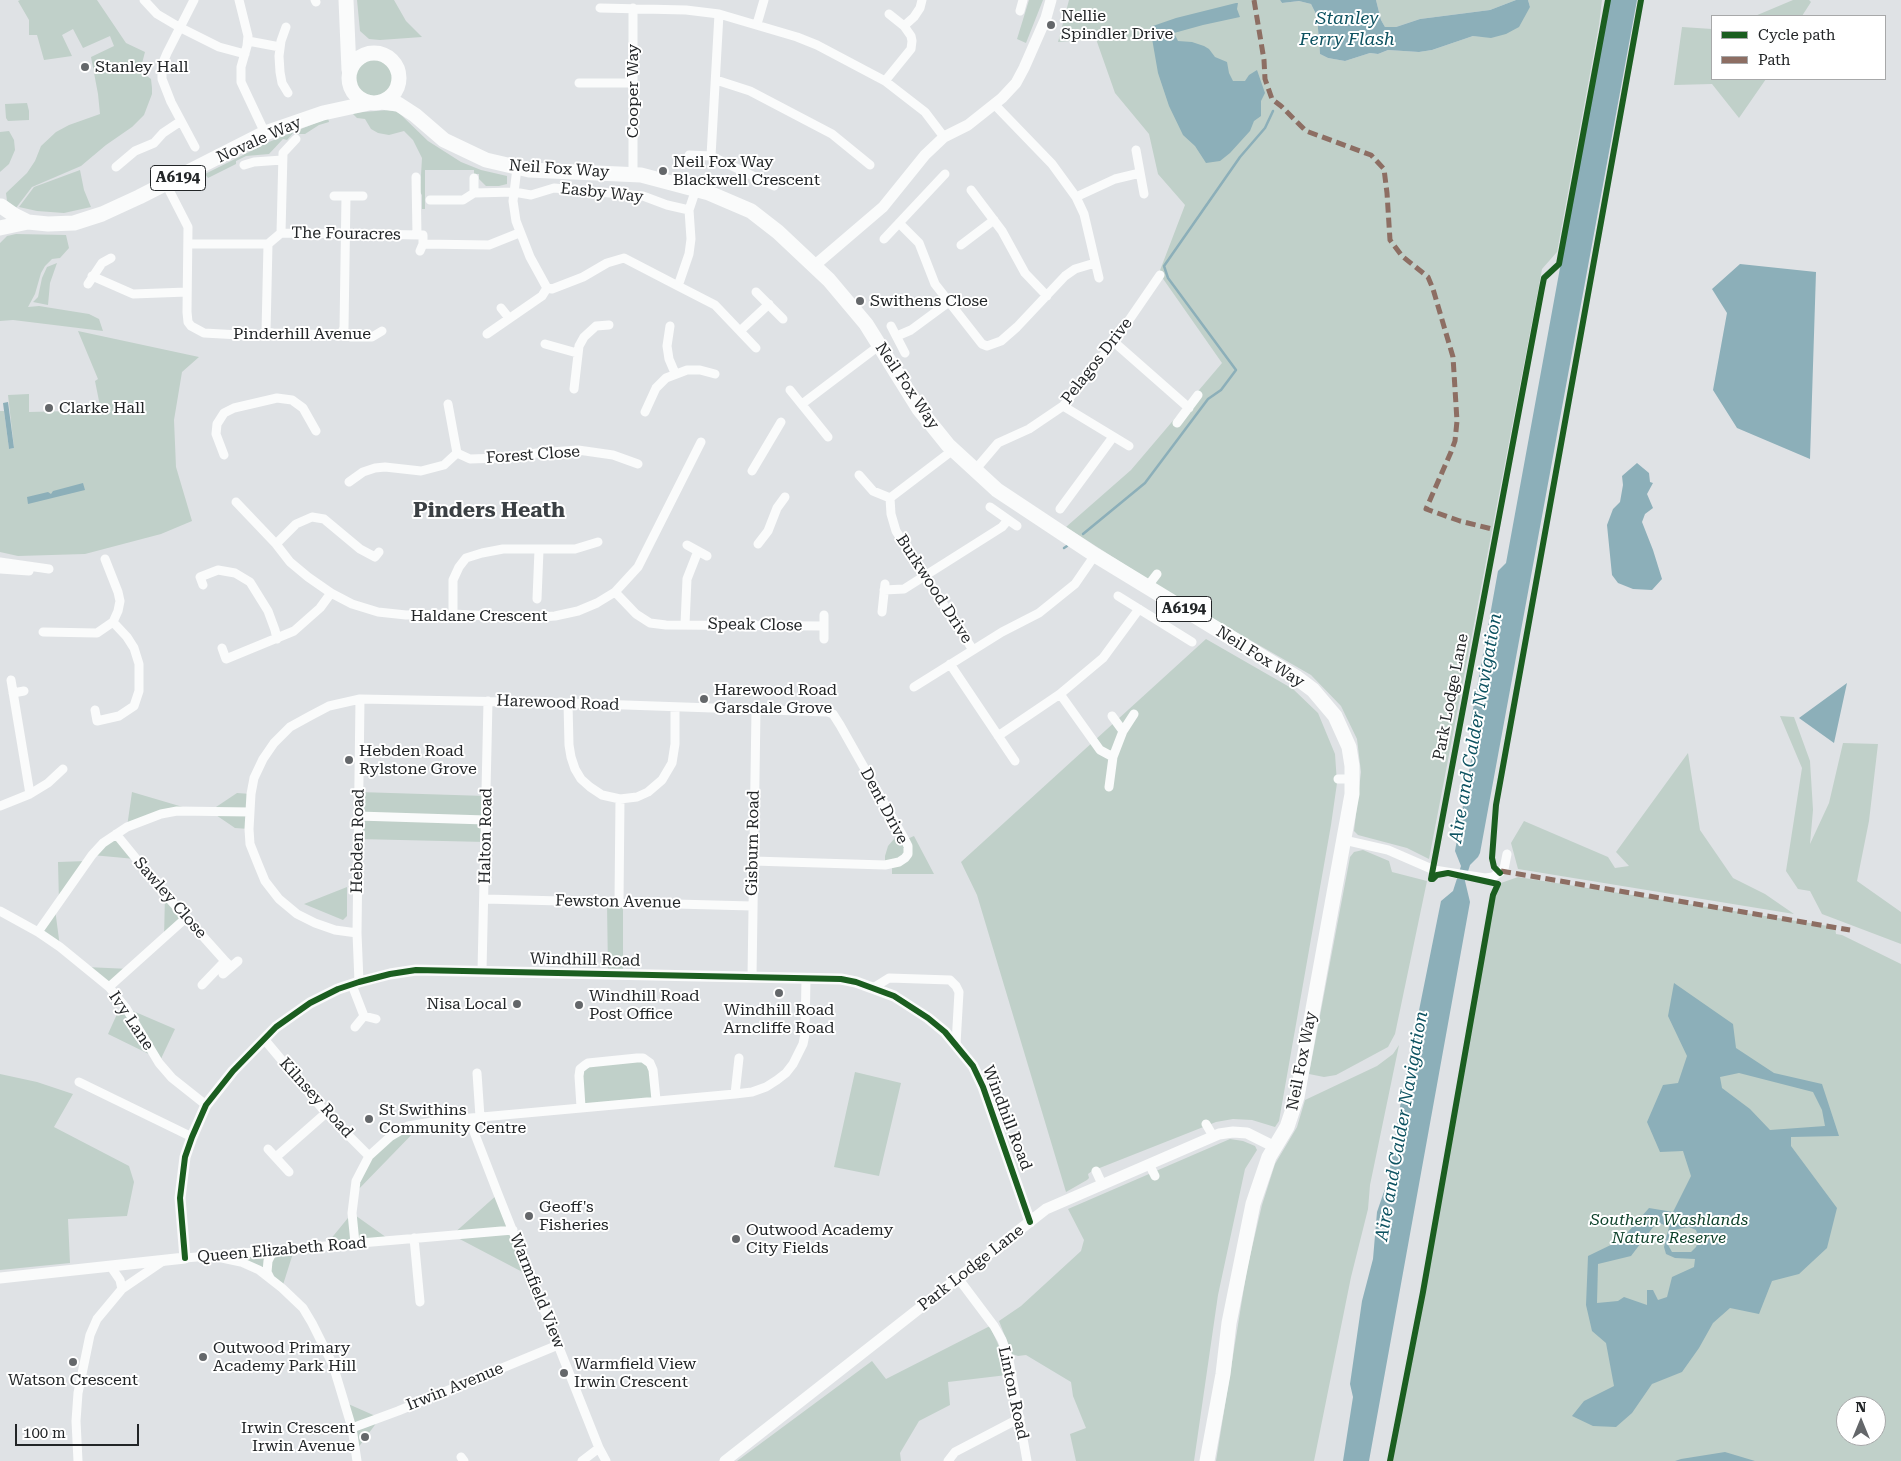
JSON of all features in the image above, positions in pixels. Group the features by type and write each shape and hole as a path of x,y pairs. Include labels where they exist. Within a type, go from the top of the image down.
{"main road":[{"path":"346,0 349,76"},
{"path":"347,23 354,38 371,52"},
{"name":"A6194","path":"375,102 357,97 352,90 349,76 355,60 359,56 371,52 386,55 394,62 399,73 399,82"},
{"name":"Novale Way","path":"323,113 343,96 349,76"},
{"path":"375,102 392,96 399,82"},
{"name":"Neil Fox Way","path":"399,82 404,97 416,115"},
{"name":"Novale Way","path":"0,227 28,222 48,224 74,223 102,214 166,184 265,133 323,113 375,102"},
{"name":"Neil Fox Way","path":"375,102 398,104 416,115 444,140 486,160 517,168 546,171 634,174 696,189 728,200 751,211 778,232 817,268 866,324 920,410 953,450 974,470 1010,500 1095,555 1297,678 1313,690 1336,716 1349,747 1345,779 1352,794 1297,1097 1292,1116 1269,1157 1260,1182 1243,1251 1229,1323 1223,1374 1207,1461"},
{"name":"A6194","path":"0,205 2,213 0,227"},
{"name":"Novale Way","path":"0,205 28,222"}],"street":[{"path":"144,0 157,14 179,28 219,47 245,54"},
{"path":"194,0 162,66 162,79 171,102 195,147"},
{"path":"239,0 246,22 248,41 241,67 241,82 265,133"},
{"path":"757,24 764,0"},
{"path":"904,26 914,17 920,8 922,0"},
{"path":"1020,11 1023,0"},
{"path":"817,268 839,244 883,207 925,155 944,137 968,124 995,105 1016,83 1046,18 1051,0"},
{"path":"600,8 611,4 633,8 686,10 718,14 757,24 817,45 885,81 925,112 944,137"},
{"name":"Cooper Way","path":"633,8 634,174"},
{"path":"711,156 718,14"},
{"path":"885,81 911,49 911,36 904,26 889,14"},
{"path":"286,27 280,47 280,72 282,82 288,93"},
{"path":"248,41 280,47"},
{"path":"716,80 750,91 832,134 870,165"},
{"path":"579,83 633,83"},
{"path":"995,105 1052,164 1076,197 1084,214 1099,278"},
{"path":"116,167 135,152 154,143 163,133 181,121"},
{"path":"281,233 282,160 284,149 296,139"},
{"path":"1136,150 1144,194"},
{"path":"689,155 711,156 774,186"},
{"path":"244,165 254,162 282,160"},
{"path":"517,168 514,211 519,232 547,288"},
{"path":"1076,197 1115,179 1140,173"},
{"path":"884,239 945,174"},
{"name":"The Fouracres","path":"416,177 417,235"},
{"path":"474,178 474,193"},
{"name":"Pinderhill Avenue","path":"166,184 186,221 189,244 188,322 197,330 204,333 258,336 266,332 273,334 337,335 342,332 351,337 372,337 382,331"},
{"name":"Easby Way","path":"430,200 463,200 474,193 514,192 531,195 554,188 644,196 667,205 689,210"},
{"path":"678,286 689,254 691,239 689,210 696,189"},
{"path":"971,190 1002,231 1017,262 1047,296"},
{"path":"334,196 363,196"},
{"path":"342,332 344,328 346,196"},
{"path":"961,244 994,220"},
{"path":"899,224 919,243 935,284 982,344 987,346 1001,341 1065,276 1075,269 1095,263"},
{"name":"The Fouracres","path":"189,244 268,244 281,233 423,235 422,248 489,245 519,232"},
{"path":"266,332 268,244"},
{"path":"111,258 102,263 90,280 132,294 187,292"},
{"path":"547,288 552,289 583,277 607,263 624,258 715,304 756,348"},
{"name":"Pelagos Drive","path":"974,470 998,443 1029,429 1063,406 1114,342 1160,274"},
{"path":"487,334 542,296 547,288"},
{"path":"756,292 783,319"},
{"path":"897,336 911,330 949,302"},
{"path":"740,331 768,304"},
{"path":"501,308 509,318"},
{"path":"596,316 596,326"},
{"path":"574,390 577,353 584,337 596,326 609,326"},
{"path":"670,326 667,346 669,359 675,373"},
{"path":"890,326 905,353"},
{"path":"1114,342 1189,408"},
{"path":"545,344 557,344 577,353"},
{"path":"802,404 880,345"},
{"path":"645,412 656,388 666,378 675,373 686,370 700,370 715,374"},
{"path":"790,390 828,436"},
{"path":"1178,423 1198,395"},
{"path":"224,455 216,434 217,424 224,413 234,408 277,398 292,400 303,408 316,431"},
{"path":"349,482 364,472 375,468 421,470 444,465 456,454 448,404"},
{"path":"1063,406 1128,446"},
{"path":"752,471 781,422"},
{"path":"1060,509 1113,437"},
{"name":"Haldane Crescent","path":"236,502 276,544 290,562 331,594 352,604 378,612 406,615 453,614 526,618 555,616 578,611 597,603 615,592 638,567 702,442"},
{"name":"Forest Close","path":"456,454 470,459 482,460 520,456 537,452 578,450 613,455 633,466"},
{"path":"859,475 873,491 890,498 953,450"},
{"path":"758,544 768,531 777,508 785,497"},
{"name":"Burkwood Drive","path":"890,498 891,514 896,531 973,650"},
{"path":"990,507 1017,526"},
{"path":"276,544 296,524 312,516 324,519 360,549 375,557 378,552"},
{"path":"882,612 885,587 902,590 1002,527 1008,520"},
{"path":"453,614 453,580 466,558 503,549 576,549 598,542"},
{"path":"687,546 707,556"},
{"path":"537,599 539,550"},
{"name":"Speak Close","path":"685,624 687,580 698,551"},
{"path":"914,687 1002,632 1039,613 1075,584 1095,555"},
{"path":"43,632 97,633 112,622 118,611 120,601 105,559"},
{"path":"0,562 49,569 34,571 0,569"},
{"path":"203,585 200,577 218,570 235,572 250,582 268,611 276,630 277,639"},
{"path":"1147,587 1156,574"},
{"name":"Speak Close","path":"615,592 631,610 650,623 824,626"},
{"path":"222,648 226,659 294,631 331,594"},
{"path":"1118,596 1192,642"},
{"path":"998,736 1060,694 1103,658 1139,609"},
{"name":"Speak Close","path":"824,615 824,639"},
{"path":"95,710 97,720 119,716 134,706 139,691 139,664 134,648 128,637 112,622"},
{"path":"950,664 1015,761"},
{"path":"11,680 30,794"},
{"path":"14,693 24,691"},
{"path":"1060,694 1100,750 1113,757"},
{"name":"Harewood Road","path":"357,933 335,930 315,923 297,914 279,900 265,881 250,844 250,812 254,778 263,759 274,743 290,727 329,706 360,699 568,703 756,710"},
{"name":"Hebden Road","path":"356,983 360,699"},
{"name":"Halton Road","path":"482,971 488,701"},
{"path":"568,703 569,745 575,769 581,779 590,787 602,795 620,799 637,797 648,792 662,780 672,763 675,744 675,707"},
{"name":"Gisburn Road","path":"752,977 756,710"},
{"name":"Dent Drive","path":"753,860 885,865 899,862 908,854 905,840 833,714 823,710 756,710"},
{"path":"1110,787 1113,757 1123,731 1134,714"},
{"path":"1112,716 1123,731"},
{"path":"0,806 30,794 48,783 63,769"},
{"path":"619,902 620,799"},
{"path":"38,932 92,855 103,843 116,834 142,820 177,811 250,812"},
{"path":"358,816 486,820"},
{"name":"Sawley Close","path":"116,834 228,964"},
{"path":"1344,840 1378,846 1434,870 1478,877 1493,877 1500,873 1504,868 1507,854"},
{"name":"Fewston Avenue","path":"485,899 752,906"},
{"name":"Ivy Lane","path":"0,911 60,946 109,988 126,1008 159,1063 172,1078 206,1105"},
{"path":"109,988 186,917"},
{"path":"202,985 228,964 238,961"},
{"path":"222,974 228,964"},
{"name":"Windhill Road","path":"185,1258 180,1198 185,1158 206,1105 233,1071 276,1027 310,1003 338,989 356,983 390,974 416,970 841,979 856,982 894,996 928,1018 956,1044 973,1066 1030,1222"},
{"path":"355,1243 352,1213 356,1181 369,1156 391,1136 408,1126 438,1121 735,1094 752,1092 766,1087 777,1080 793,1064 799,1053 805,1034 806,978"},
{"path":"873,988 889,978 950,980 959,992 956,1044"},
{"path":"356,983 364,1016"},
{"path":"364,1016 376,1019"},
{"path":"355,1027 364,1016"},
{"name":"Kilnsey Road","path":"264,1039 326,1113 369,1156"},
{"path":"581,1108 580,1069 588,1063 643,1058 650,1063 653,1070 656,1100"},
{"path":"735,1094 739,1058"},
{"name":"Warmfield View","path":"477,1073 474,1132 599,1448 606,1461"},
{"path":"79,1082 192,1137"},
{"path":"276,1158 326,1113"},
{"path":"1206,1124 1213,1136"},
{"name":"Park Lodge Lane","path":"725,1461 1046,1209 1226,1132 1242,1132 1275,1147"},
{"path":"268,1149 289,1172"},
{"path":"1149,1164 1155,1176"},
{"path":"1096,1171 1102,1184"},
{"name":"Queen Elizabeth Road","path":"0,1278 185,1258 513,1230"},
{"path":"414,1238 420,1302"},
{"path":"270,1278 268,1261 276,1251"},
{"path":"214,1256 241,1262 259,1270 303,1308 333,1365 352,1428 357,1461"},
{"path":"78,1461 76,1421 78,1393 90,1335 108,1304 122,1289 164,1261"},
{"path":"111,1267 120,1280 122,1289"},
{"name":"Linton Road","path":"958,1278 994,1326 1002,1340 1009,1360 1027,1461"},
{"name":"Irwin Avenue","path":"352,1428 558,1345"},
{"path":"948,1461 955,1452 1020,1418"},
{"path":"582,1461 599,1448"}],"green space":[{"path":"97,0 126,43 145,52 140,71 151,79 152,94 144,115 132,127 81,166 32,187 16,208 7,201 6,193 27,173 35,161 41,146 56,132 69,125 100,114 91,57 114,46 110,36 83,48 73,29 62,35 72,56 44,60 37,35 29,35 29,20 18,1"},
{"path":"357,0 394,0 406,21 422,37 369,39 360,31"},
{"path":"1029,0 1043,0 1026,43 1017,39"},
{"path":"1069,0 1280,0 1282,3 1299,1 1311,4 1317,16 1320,54 1328,58 1345,61 1370,53 1378,54 1388,50 1419,52 1432,50 1473,36 1491,37 1530,7 1528,0 1602,0 1557,252 1542,269 1429,859 1407,848 1358,835 1354,831 1361,772 1357,739 1341,706 1311,675 1177,598 1066,527 1131,470 1222,363 1159,273 1185,205 1158,174 1149,134 1115,93 1096,39 1058,42"},
{"path":"1376,0 1516,0 1490,10 1420,19 1396,27 1385,27 1381,20"},
{"path":"1793,0 1809,0 1811,2 1803,15 1757,15"},
{"path":"1682,27 1711,29 1711,80 1765,80 1739,118 1712,84 1674,85"},
{"path":"377,57 384,60 390,66 393,77 392,85 384,94 377,97 369,97 362,94 354,85 353,73 356,66 365,58"},
{"path":"27,103 29,120 8,121 5,104"},
{"path":"388,110 398,112 428,141 461,162 481,170 507,176 507,184 486,186 479,179 479,174 474,174 474,170 425,170 425,209 422,209 422,195 420,192 422,158 413,140 404,131 389,135 378,133 371,129 365,119 357,118 352,113"},
{"path":"328,118 329,122 319,125 305,134 294,132 287,140 283,139 269,154 246,156 236,161 236,164 208,178 205,174 269,142"},
{"path":"9,131 14,140 15,150 9,164 0,172 0,132"},
{"path":"80,170 84,190 91,207 64,213 37,211 19,207 34,187"},
{"path":"16,234 66,235 69,248 60,258 52,259 45,266 28,307 39,306 89,314 99,319 103,331 13,320 0,321 0,243 7,236"},
{"path":"57,263 50,283 48,305 33,302 38,297 42,278 47,267"},
{"path":"78,331 199,357 182,372 174,420 176,467 192,521 161,534 85,554 18,556 0,552 0,411 4,411 9,449 14,448 8,395 29,394 29,412 69,411 71,415 70,408 100,406 95,381 98,379"},
{"path":"1206,639 1293,689 1318,713 1335,754 1337,783 1331,825 1279,1121 1275,1127 1252,1120 1233,1119 1216,1122 1092,1171 1088,1174 1089,1178 1087,1180 1066,1192 977,895 961,862"},
{"path":"1780,716 1794,717 1810,761 1813,810 1810,844 1829,803 1843,743 1878,744 1869,821 1857,881 1901,912 1901,944 1822,914 1810,891 1798,889 1786,871 1802,768"},
{"path":"1688,753 1700,830 1733,878 1765,894 1794,914 1518,869 1511,843 1524,821 1608,857 1615,868 1629,866 1616,852"},
{"path":"132,792 193,810 127,827"},
{"path":"359,792 486,796 486,842 358,839"},
{"path":"237,793 251,794 249,829 235,828 210,811"},
{"path":"116,834 135,859 92,855"},
{"path":"901,834 905,840 914,836 934,874 892,874 892,865 885,865 885,856 888,846"},
{"path":"1363,850 1389,861 1392,872 1427,881 1395,1034 1388,1047 1336,1075 1324,1077 1309,1074 1350,857 1354,852"},
{"path":"87,861 59,903 58,862"},
{"name":"Southern Washlands Nature Reserve","path":"1518,877 1835,927 1836,934 1842,935 1901,964 1901,1461 1390,1461 1423,1292 1493,895 1498,884"},
{"path":"347,887 347,916 343,920 304,904"},
{"path":"165,894 187,917 164,938"},
{"path":"607,904 623,904 623,971 608,971"},
{"path":"55,909 60,947 38,932"},
{"path":"86,967 130,969 109,987"},
{"path":"122,1003 126,1008 175,1029 159,1063 155,1057 108,1034"},
{"path":"1399,1045 1370,1185 1368,1209 1351,1277 1314,1461 1216,1461 1247,1269 1262,1205 1275,1164 1297,1127 1305,1100 1377,1066 1393,1054"},
{"path":"637,1058 650,1063 656,1100 581,1107 580,1069"},
{"path":"855,1072 901,1083 879,1176 834,1167"},
{"path":"0,1074 37,1082 73,1094 54,1127 129,1166 134,1182 127,1216 68,1219 70,1263 0,1270"},
{"path":"423,1123 354,1194 378,1145"},
{"path":"1230,1139 1243,1141 1255,1146 1257,1150 1245,1169 1218,1295 1194,1461 1076,1461 1070,1434 1086,1428 1073,1396 1071,1382 1026,1355 1018,1356 1012,1354 999,1321 1021,1306 1081,1251 1084,1240 1068,1209"},
{"path":"498,1194 530,1276 452,1235"},
{"path":"352,1213 390,1240 325,1246"},
{"path":"294,1250 282,1288 270,1278 215,1256"},
{"path":"990,1326 1005,1360 1007,1375 948,1382 950,1405 919,1421 900,1453 901,1461 737,1461 872,1361 886,1379"},
{"path":"346,1403 380,1418 355,1452"}],"water":[{"name":"Stanley Ferry Flash","path":"1280,0 1376,0 1381,20 1385,27 1396,27 1420,19 1490,10 1516,0 1528,0 1530,7 1519,27 1506,34 1491,38 1473,36 1432,50 1419,52 1388,50 1378,54 1370,53 1345,61 1328,58 1320,54 1317,16 1311,4 1299,1 1282,3"},
{"name":"Aire and Calder Navigation","path":"1609,0 1637,0 1480,853 1470,865 1465,881 1470,902 1369,1461 1343,1461 1353,1397 1350,1384 1362,1301 1373,1259 1377,1212 1388,1180 1402,1095 1441,901 1453,891 1461,866 1455,851 1472,754 1470,734 1472,715 1498,571 1506,563"},
{"path":"1238,3 1237,9 1240,17 1174,33 1178,41 1192,42 1204,46 1215,57 1227,62 1233,81 1245,81 1249,75 1257,70 1265,93 1261,101 1261,116 1254,121 1250,131 1220,161 1206,163 1195,146 1183,135 1169,106 1158,73 1150,27 1176,18"},
{"path":"1740,264 1816,272 1810,459 1737,428 1713,390 1727,313 1712,289"},
{"path":"8,402 14,448 9,449 3,403"},
{"path":"1637,463 1649,473 1650,482 1653,483 1647,494 1653,508 1645,514 1642,522 1662,579 1652,590 1633,589 1618,583 1612,575 1607,525 1613,509 1620,502 1623,485 1622,476"},
{"path":"83,483 85,490 28,504 27,497 48,492 51,494 53,491"},
{"path":"1847,683 1834,743 1799,718"},
{"path":"1674,983 1733,1024 1736,1048 1774,1073 1822,1084 1839,1136 1791,1137 1791,1146 1837,1208 1827,1248 1799,1274 1772,1281 1759,1314 1730,1308 1713,1323 1699,1348 1682,1372 1652,1384 1632,1413 1616,1427 1593,1426 1572,1416 1584,1401 1614,1386 1606,1343 1592,1331 1586,1305 1588,1256 1621,1240 1649,1208 1673,1212 1691,1176 1683,1151 1660,1152 1647,1122 1663,1085 1678,1083 1687,1056 1668,1016","holes":["1739,1073 1813,1092 1822,1110 1825,1126 1770,1130 1750,1109 1722,1088 1720,1077","1657,1222 1669,1227 1664,1247 1666,1254 1675,1258 1695,1259 1694,1267 1672,1277 1667,1297 1658,1300 1653,1290 1647,1290 1647,1305 1624,1297 1618,1301 1597,1303 1598,1264 1631,1256","1689,1227 1696,1230 1699,1239 1696,1247 1691,1252 1672,1252 1668,1245 1669,1237 1674,1230"]},
{"path":"1725,1452 1755,1461 1675,1461 1681,1459"}],"waterway":[{"path":"1083,534 1145,483 1208,399 1221,390 1236,370 1168,278 1164,266 1240,157 1265,128 1273,111"}],"marked path":[{"path":"1254,0 1264,60 1265,79 1272,99 1306,131 1371,155 1384,169 1390,240 1402,256 1428,277 1433,289 1453,357 1457,421 1455,441 1426,509 1460,521 1496,530"},
{"path":"1501,871 1850,930"}],"cycle path":[{"path":"1431,879 1544,278 1559,264 1608,0"},
{"path":"1500,873 1494,867 1492,858 1496,805 1641,0"},
{"path":"1390,1461 1423,1292 1493,895 1498,884 1448,873 1437,875 1431,879"},
{"path":"185,1258 180,1198 185,1157 206,1105 233,1071 276,1027 310,1003 338,989 359,982 416,970 841,979 856,982 894,996 928,1018 945,1032 973,1066 983,1087 1030,1222"}],"place":[{"name":"Nellie Spindler Drive","path":"1051,25"},
{"name":"Stanley Hall","path":"85,67"},
{"name":"Neil Fox Way Blackwell Crescent","path":"663,171"},
{"name":"Swithens Close","path":"860,301"},
{"name":"Clarke Hall","path":"49,408"},
{"name":"Harewood Road Garsdale Grove","path":"704,699"},
{"name":"Hebden Road Rylstone Grove","path":"349,760"},
{"name":"Windhill Road Arncliffe Road","path":"779,993"},
{"name":"Nisa Local","path":"517,1004"},
{"name":"Windhill Road Post Office","path":"579,1005"},
{"name":"St Swithins Community Centre","path":"369,1119"},
{"name":"Geoff's Fisheries","path":"529,1216"},
{"name":"Outwood Academy City Fields","path":"736,1239"},
{"name":"Outwood Primary Academy Park Hill","path":"203,1357"},
{"name":"Watson Crescent","path":"73,1362"},
{"name":"Warmfield View Irwin Crescent","path":"564,1373"},
{"name":"Irwin Crescent Irwin Avenue","path":"365,1437"}],"district":[{"name":"Pinders Heath","path":"489,511"}]}
